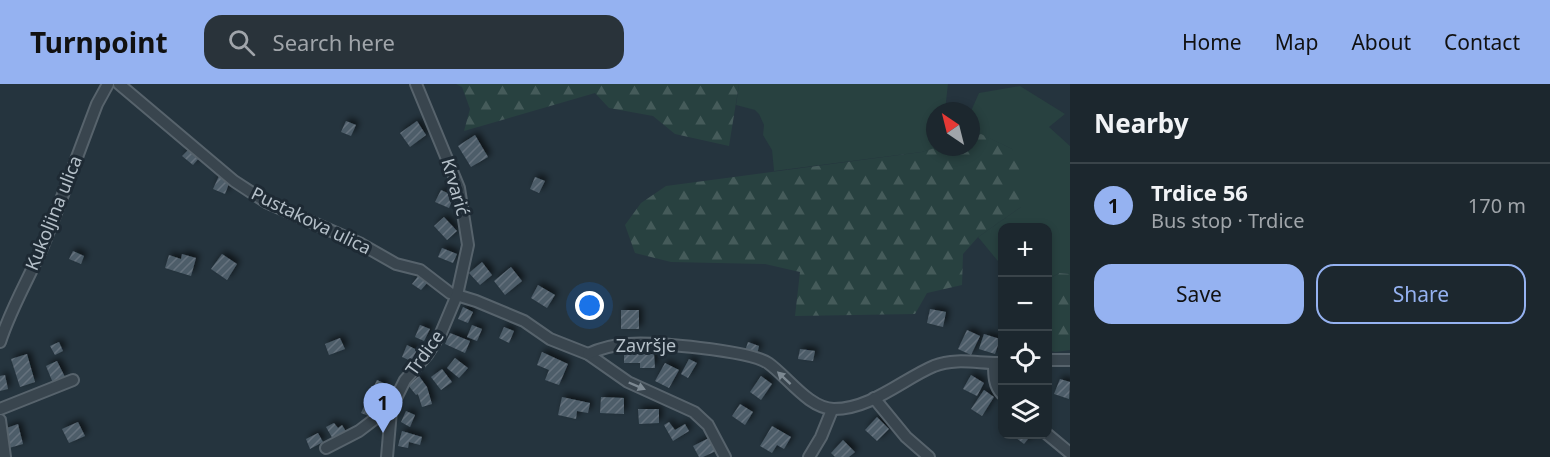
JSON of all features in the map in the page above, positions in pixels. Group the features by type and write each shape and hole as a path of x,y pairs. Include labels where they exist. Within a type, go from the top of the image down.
{"street":[{"name":"Kukoljina ulica","path":"0,342 10,313 43,246 97,104 108,84"},
{"name":"Pustakova ulica","path":"119,84 234,181 260,198 361,244 396,264 420,270 444,290 457,296"},
{"name":"Krvarić","path":"416,84 459,188 468,245 457,296"},
{"path":"457,296 518,318 550,339 588,354 628,382 702,418 725,457"},
{"name":"Trdice","path":"387,457 391,411 405,380 435,345 457,296"},
{"name":"Završje","path":"588,354 603,347 657,343 741,354 768,363 804,395 832,410"},
{"path":"1052,360 1070,360"},
{"path":"809,457 821,437 832,410 874,398 942,364 966,361 998,364 995,380 998,389"},
{"path":"0,409 73,380"},
{"path":"874,398 906,437 929,457"},
{"path":"326,448 359,431 384,412 391,411"},
{"path":"0,420 5,457"},
{"path":"1052,439 1070,453"}],"green space":[{"path":"456,84 739,84 729,146 675,134 653,116 609,108 595,93 464,131 470,109 462,87"},
{"path":"739,84 948,84 946,102 926,102 926,151 774,171 772,150 763,135 764,125 759,114 755,110 736,105"},
{"path":"1020,86 1065,114 1049,127 1070,146 1070,274 1059,273 1052,277 1052,223 998,223 1021,207 1012,149 980,134 980,102 975,102 979,93"},
{"path":"980,134 1012,149 1025,177 1021,207 978,237 963,254 962,285 927,293 915,314 795,316 800,272 765,264 671,262 635,253 625,225 641,203 666,186 926,151 926,156 980,156"},
{"path":"998,223 998,261 978,237"},
{"path":"1059,273 1070,274 1070,350 1052,351 1052,277"}],"building":[{"path":"346,121 356,125 351,136 341,132"},
{"path":"417,121 426,135 410,147 400,133"},
{"path":"475,135 488,157 471,167 458,146"},
{"path":"189,149 199,158 193,165 182,156"},
{"path":"219,176 230,181 225,194 213,189"},
{"path":"535,177 545,181 539,193 530,189"},
{"path":"441,190 454,196 449,208 435,202"},
{"path":"444,217 457,231 447,240 434,226"},
{"path":"442,248 457,254 453,263 438,257"},
{"path":"73,251 84,256 81,264 69,259"},
{"path":"182,254 196,258 191,276 165,268 169,255 181,259"},
{"path":"222,254 237,264 227,280 211,269"},
{"path":"482,262 492,275 480,285 469,273"},
{"path":"511,267 522,281 505,295 494,281"},
{"path":"419,275 428,282 421,290 412,284"},
{"path":"538,285 555,295 547,308 531,298"},
{"path":"463,307 473,312 468,323 458,319"},
{"path":"930,309 946,312 943,327 927,323"},
{"path":"621,310 639,310 639,329 621,329"},
{"path":"420,325 430,329 424,341 415,337"},
{"path":"472,325 482,329 477,341 467,337"},
{"path":"504,327 514,331 509,343 499,338"},
{"path":"967,330 980,336 971,355 958,349"},
{"path":"450,333 470,341 465,353 445,344"},
{"path":"984,334 998,338 995,354 979,349"},
{"path":"340,338 345,349 329,355 325,344"},
{"path":"59,342 63,351 55,355 50,346"},
{"path":"748,342 759,346 757,354 745,351"},
{"path":"407,345 417,350 411,361 402,357"},
{"path":"800,349 815,351 813,361 798,359"},
{"path":"542,352 568,364 559,385 545,380 549,370 537,365"},
{"path":"27,354 35,382 20,387 11,359"},
{"path":"624,354 654,354 655,368 640,368 640,363 624,363"},
{"path":"455,358 468,368 459,378 447,368"},
{"path":"689,359 697,363 688,378 681,374"},
{"path":"57,361 65,377 53,383 46,366"},
{"path":"665,363 679,370 669,388 655,381"},
{"path":"442,369 452,382 441,390 431,377"},
{"path":"5,375 8,389 0,391 0,376"},
{"path":"971,375 984,383 977,396 963,389"},
{"path":"419,376 427,387 432,404 422,407 418,394 416,395 408,385"},
{"path":"761,376 772,384 761,400 750,392"},
{"path":"1060,379 1070,382 1069,399 1054,394"},
{"path":"377,380 386,384 381,396 371,392"},
{"path":"984,390 994,397 982,416 971,409"},
{"path":"562,397 590,403 588,413 577,411 576,419 558,415"},
{"path":"601,397 624,398 624,414 600,413"},
{"path":"366,402 376,406 371,417 361,413"},
{"path":"740,404 753,412 745,425 732,416"},
{"path":"638,409 659,409 659,423 639,424"},
{"path":"406,411 415,415 410,427 401,422"},
{"path":"877,417 889,429 877,441 865,430"},
{"path":"78,422 85,436 69,443 62,429"},
{"path":"669,422 675,430 685,424 689,431 673,441 664,425"},
{"path":"334,423 338,428 342,425 347,433 334,441 326,427"},
{"path":"18,424 23,444 9,448 4,429"},
{"path":"772,426 791,437 784,449 777,445 772,453 760,446"},
{"path":"402,431 422,437 420,445 409,442 408,448 398,446"},
{"path":"318,433 323,442 310,449 306,439"},
{"path":"709,438 716,451 699,457 693,446"},
{"path":"1018,439 1028,439 1024,444"},
{"path":"843,440 855,452 849,457 835,457 831,453"}],"place":[{"name":"Trdice 56","path":"383,433"}]}
